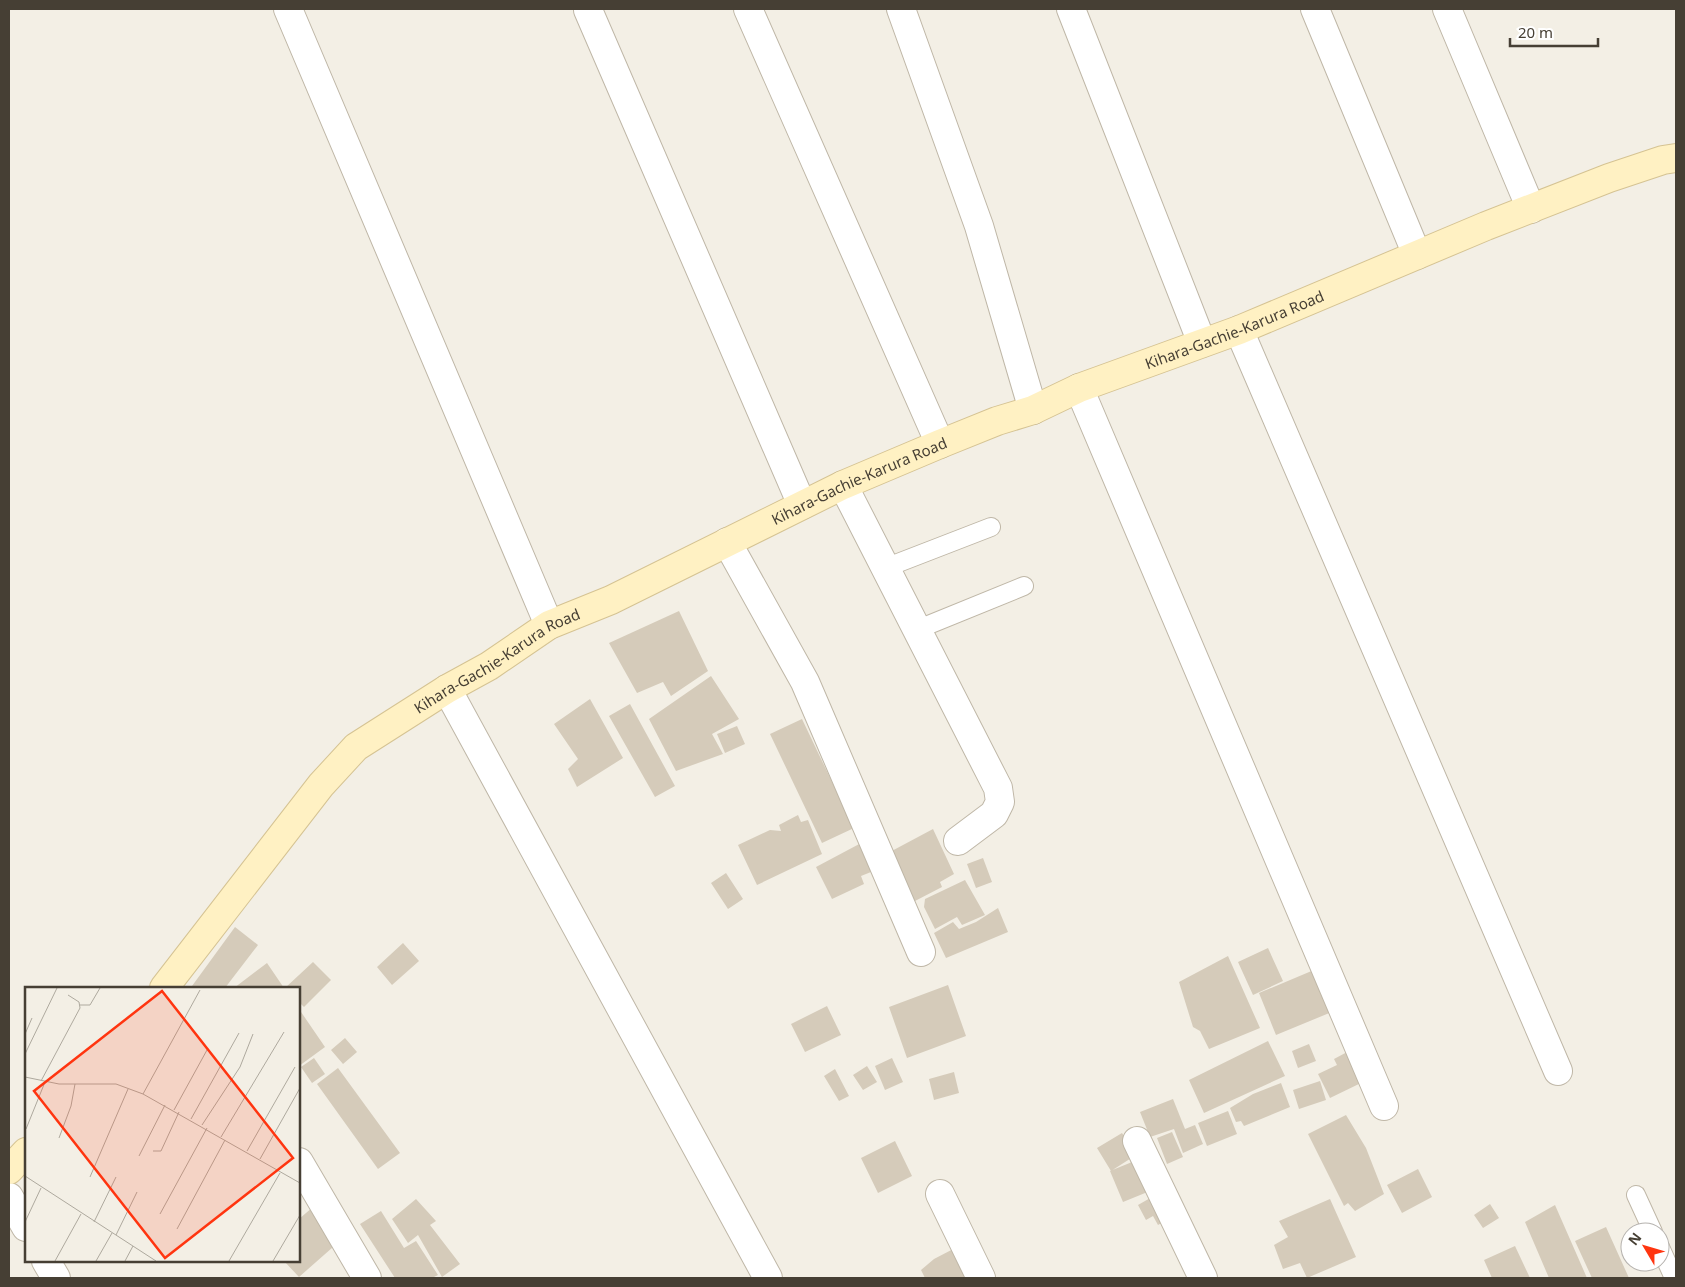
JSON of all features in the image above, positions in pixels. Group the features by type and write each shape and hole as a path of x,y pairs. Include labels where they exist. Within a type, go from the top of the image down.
{"street":[{"path":"288,9 550,624"},
{"path":"748,9 940,444"},
{"path":"901,9 979,226 1033,410"},
{"path":"1071,9 1202,343"},
{"path":"1315,9 1417,255"},
{"path":"1448,9 1531,209"},
{"path":"588,10 802,505"},
{"name":"Kihara-Gachie-Karura Road","path":"165,987 321,786 356,746 446,689 488,666 550,624 611,600 843,485 940,444 997,421 1033,410 1079,388 1239,330 1417,255 1609,178 1663,160 1676,158"},
{"path":"1239,330 1558,1071"},
{"path":"1079,388 1384,1106"},
{"path":"843,485 998,788 1000,802 994,814 958,841"},
{"path":"727,542 805,682 921,952"},
{"path":"446,689 768,1278"},
{"path":"1137,1141 1203,1278"},
{"path":"9,1170 25,1153"},
{"path":"300,1164 367,1278"},
{"path":"940,1194 981,1278"},
{"path":"9,1197 25,1225"},
{"path":"47,1262 56,1278"}],"lane":[{"path":"885,568 991,528"},
{"path":"916,630 1024,586"},
{"path":"1636,1195 1648,1222"}],"building":[{"path":"679,611 708,671 671,696 663,682 637,693 609,643"},
{"path":"711,676 739,719 712,734 723,754 676,771 649,719"},
{"path":"590,699 623,758 577,787 568,769 578,759 554,724"},
{"path":"630,704 675,786 655,797 609,716"},
{"path":"802,719 854,828 822,843 770,734"},
{"path":"737,726 745,744 725,753 717,734"},
{"path":"798,815 801,822 808,820 822,854 757,885 738,845 770,830 781,831 779,825"},
{"path":"933,829 954,874 940,882 942,887 915,901 888,853"},
{"path":"863,842 876,870 861,876 864,884 832,899 816,867"},
{"path":"983,858 992,882 976,888 967,864"},
{"path":"726,873 743,899 728,909 711,883"},
{"path":"965,880 985,915 962,925 957,917 935,929 924,907 925,899"},
{"path":"998,908 1008,932 946,958 934,933 953,922 959,929 976,922"},
{"path":"235,927 258,945 226,987 192,986"},
{"path":"403,943 419,961 392,985 377,967"},
{"path":"1268,948 1283,981 1253,995 1238,962"},
{"path":"1228,956 1260,1028 1209,1049 1200,1031 1193,1027 1179,982"},
{"path":"313,962 331,980 304,1007 300,1003 300,987 286,987"},
{"path":"267,963 283,987 235,987"},
{"path":"1321,967 1339,1009 1276,1035 1259,993"},
{"path":"948,985 966,1036 907,1058 889,1007"},
{"path":"827,1006 841,1035 805,1052 791,1024"},
{"path":"300,1010 325,1047 300,1065"},
{"path":"345,1038 357,1052 343,1064 331,1050"},
{"path":"1268,1041 1285,1076 1204,1113 1189,1080"},
{"path":"1309,1044 1316,1061 1298,1068 1292,1051"},
{"path":"1349,1051 1363,1082 1330,1098 1318,1074 1337,1065 1334,1059"},
{"path":"314,1058 325,1074 312,1083 301,1067"},
{"path":"892,1058 903,1082 885,1090 875,1066"},
{"path":"867,1066 877,1082 863,1090 853,1075"},
{"path":"338,1068 400,1153 378,1169 317,1084"},
{"path":"835,1069 849,1096 839,1101 824,1076"},
{"path":"954,1072 959,1093 934,1100 929,1079"},
{"path":"1320,1081 1326,1100 1299,1109 1293,1090"},
{"path":"1281,1083 1290,1107 1244,1126 1241,1121 1236,1122 1230,1108 1253,1094"},
{"path":"1173,1099 1185,1129 1195,1125 1203,1144 1183,1153 1174,1129 1150,1137 1140,1112"},
{"path":"1228,1111 1237,1134 1207,1146 1198,1123"},
{"path":"1346,1115 1366,1148 1384,1194 1355,1211 1348,1203 1344,1206 1308,1134"},
{"path":"1172,1132 1183,1157 1167,1164 1157,1138"},
{"path":"1122,1133 1136,1155 1111,1171 1097,1148"},
{"path":"895,1141 912,1176 878,1193 861,1158"},
{"path":"1137,1160 1150,1191 1123,1202 1110,1171"},
{"path":"1418,1169 1432,1197 1402,1213 1387,1185"},
{"path":"1152,1197 1165,1221 1158,1225 1153,1216 1146,1220 1138,1205"},
{"path":"416,1199 436,1221 430,1225 460,1264 442,1277 418,1235 408,1243 392,1219"},
{"path":"1330,1199 1356,1257 1307,1278 1300,1263 1283,1269 1274,1245 1288,1237 1279,1221"},
{"path":"1490,1204 1499,1218 1483,1228 1474,1215"},
{"path":"1555,1205 1587,1278 1549,1278 1525,1222"},
{"path":"313,1207 341,1240 299,1277 285,1262 300,1262 300,1218"},
{"path":"381,1211 404,1248 416,1241 438,1275 432,1278 395,1278 360,1224"},
{"path":"1606,1227 1620,1258 1620,1272 1626,1272 1629,1278 1592,1278 1575,1241"},
{"path":"959,1246 974,1278 925,1278 921,1270 934,1259"},
{"path":"1515,1246 1530,1278 1492,1278 1484,1260"}]}
